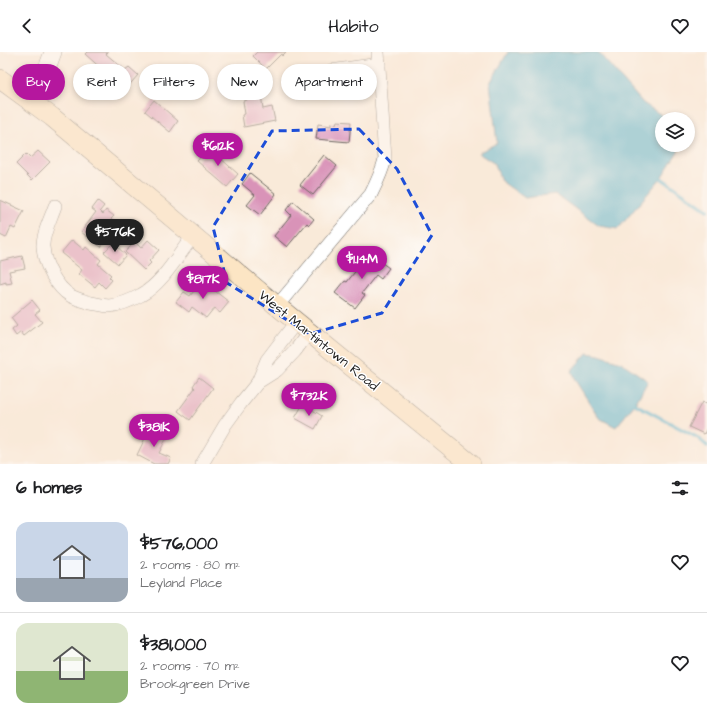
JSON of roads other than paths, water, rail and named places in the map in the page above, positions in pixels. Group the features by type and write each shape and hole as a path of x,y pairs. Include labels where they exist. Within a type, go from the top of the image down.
{"main road":[{"name":"West Martintown Road","path":"0,79 52,117 303,327 471,464"}],"street":[{"path":"30,101 46,71 53,52"},
{"path":"278,306 371,194 382,171 385,159 379,58 357,64"},
{"path":"55,206 43,240 47,264 56,282 62,289 70,295 97,304 109,306 119,304 140,296 150,290 165,274 194,236"},
{"path":"202,464 225,425 258,382 277,370 295,351 303,327"}],"water":[{"path":"508,52 598,52 643,103 657,112 655,112 655,152 678,152 661,178 618,229 599,226 555,194 525,198 501,181 495,164 478,153 497,143 490,83"},
{"path":"587,353 621,362 648,381 635,404 616,427 599,418 571,371"}],"waterway":[{"path":"661,178 707,210"},
{"path":"635,404 698,438 707,446"}]}
